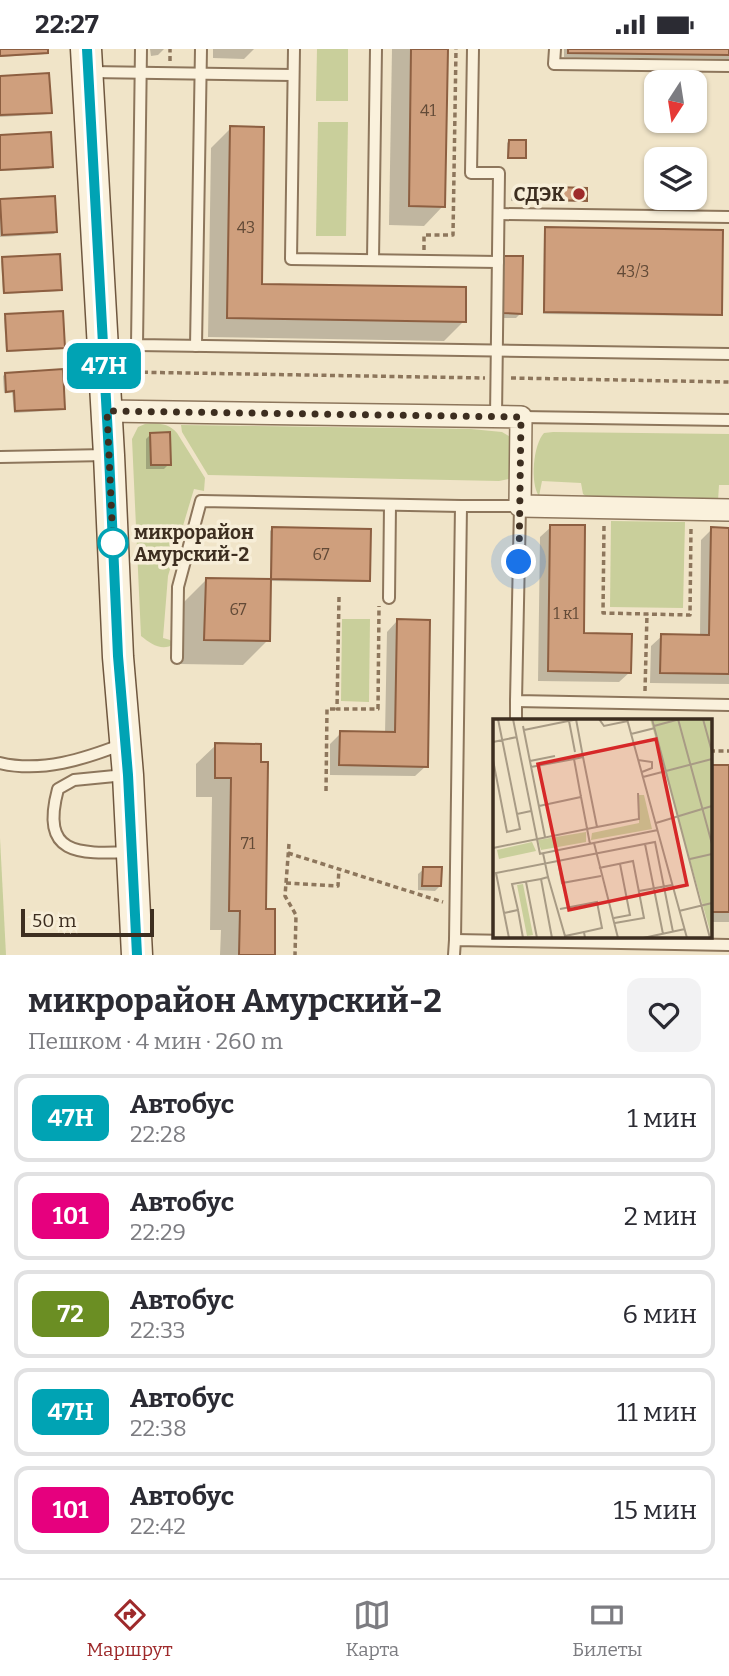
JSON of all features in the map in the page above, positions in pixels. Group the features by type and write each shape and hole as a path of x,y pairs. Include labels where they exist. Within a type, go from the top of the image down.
{"main road":[{"path":"87,61 118,656 138,955"}],"street":[{"path":"107,411 521,417 520,506 729,510"}],"lane":[{"path":"141,49 137,345 729,354"},
{"path":"196,346 201,49"},
{"path":"294,49 290,258 498,262"},
{"path":"373,260 376,49"},
{"path":"473,49 471,173 499,173 496,417"},
{"path":"555,49 554,64 729,66"},
{"path":"87,61 141,73 293,75"},
{"path":"499,214 729,217"},
{"path":"521,417 729,420"},
{"path":"0,457 109,455"},
{"path":"177,658 178,587 201,501 520,506 516,719"},
{"path":"384,597 390,505"},
{"path":"454,955 461,506"},
{"path":"516,701 729,705"},
{"path":"0,764 55,765 89,757 125,743"},
{"path":"128,775 75,780 58,789 53,822 57,836 67,848 82,852 132,852"},
{"path":"455,940 513,938 729,945"}],"path":[{"path":"424,253 424,235 453,235 456,49"},
{"path":"105,372 729,382"},
{"path":"605,516 603,613 690,615 691,517"},
{"path":"337,709 339,597"},
{"path":"326,791 327,709 378,709 384,597"},
{"path":"645,696 647,614"},
{"path":"289,844 285,895 296,915 295,955"},
{"path":"288,853 455,905"},
{"path":"286,883 338,886 339,869"}],"green space":[{"path":"317,49 348,49 348,101 316,101"},
{"path":"318,122 348,122 346,236 316,236"},
{"path":"145,424 162,424 174,430 205,478 204,491 194,489 168,576 163,638 174,644 165,647 153,644 141,636 132,439 138,427"},
{"path":"181,425 471,429 502,432 512,438 513,478 499,481 208,475 182,432"},
{"path":"544,433 729,434 729,485 719,485 718,501 590,499 583,494 581,483 542,481 539,496 534,482 535,455"},
{"path":"611,521 685,522 683,608 610,607"},
{"path":"342,619 370,619 369,702 341,701"},
{"path":"0,838 6,955 0,955"}],"building":[{"path":"0,49 48,49 48,53 0,56"},
{"path":"411,49 448,49 445,207 409,206"},
{"path":"568,49 729,49 729,55 568,53"},
{"path":"49,73 52,113 0,115 0,76"},
{"path":"230,126 264,127 262,284 466,287 466,322 227,318"},
{"path":"51,132 53,167 0,170 0,135"},
{"path":"509,140 526,140 526,158 508,158"},
{"path":"523,186 587,188 587,201 523,199"},
{"path":"55,196 57,232 2,235 0,199"},
{"path":"545,227 723,230 722,315 544,312"},
{"path":"60,254 62,290 4,293 2,257"},
{"path":"503,256 523,256 522,314 503,313"},
{"path":"63,311 65,348 7,351 5,314"},
{"path":"63,369 65,409 15,411 14,391 6,392 5,373"},
{"path":"170,432 171,465 151,465 150,433"},
{"path":"550,525 585,525 584,633 632,634 631,673 548,671"},
{"path":"272,527 371,529 370,581 271,579"},
{"path":"711,527 729,528 729,674 660,673 661,634 709,635"},
{"path":"206,578 271,579 270,641 204,640"},
{"path":"397,619 430,620 428,767 339,765 340,731 395,732"},
{"path":"215,743 261,744 261,762 268,762 266,909 275,909 275,955 239,955 240,911 229,911 231,778 215,778"},
{"path":"712,765 729,765 729,912 712,912"},
{"path":"423,867 442,867 441,886 422,886"}],"bus line":[{"name":"47Н","path":"87,49 118,656 128,775 137,955"}],"place":[{"name":"СДЭК","path":"579,194"},
{"name":"микрорайон Амурский-2","path":"113,543"}],"route":[{"path":"113,543 107,411 521,417 519,562"}]}
